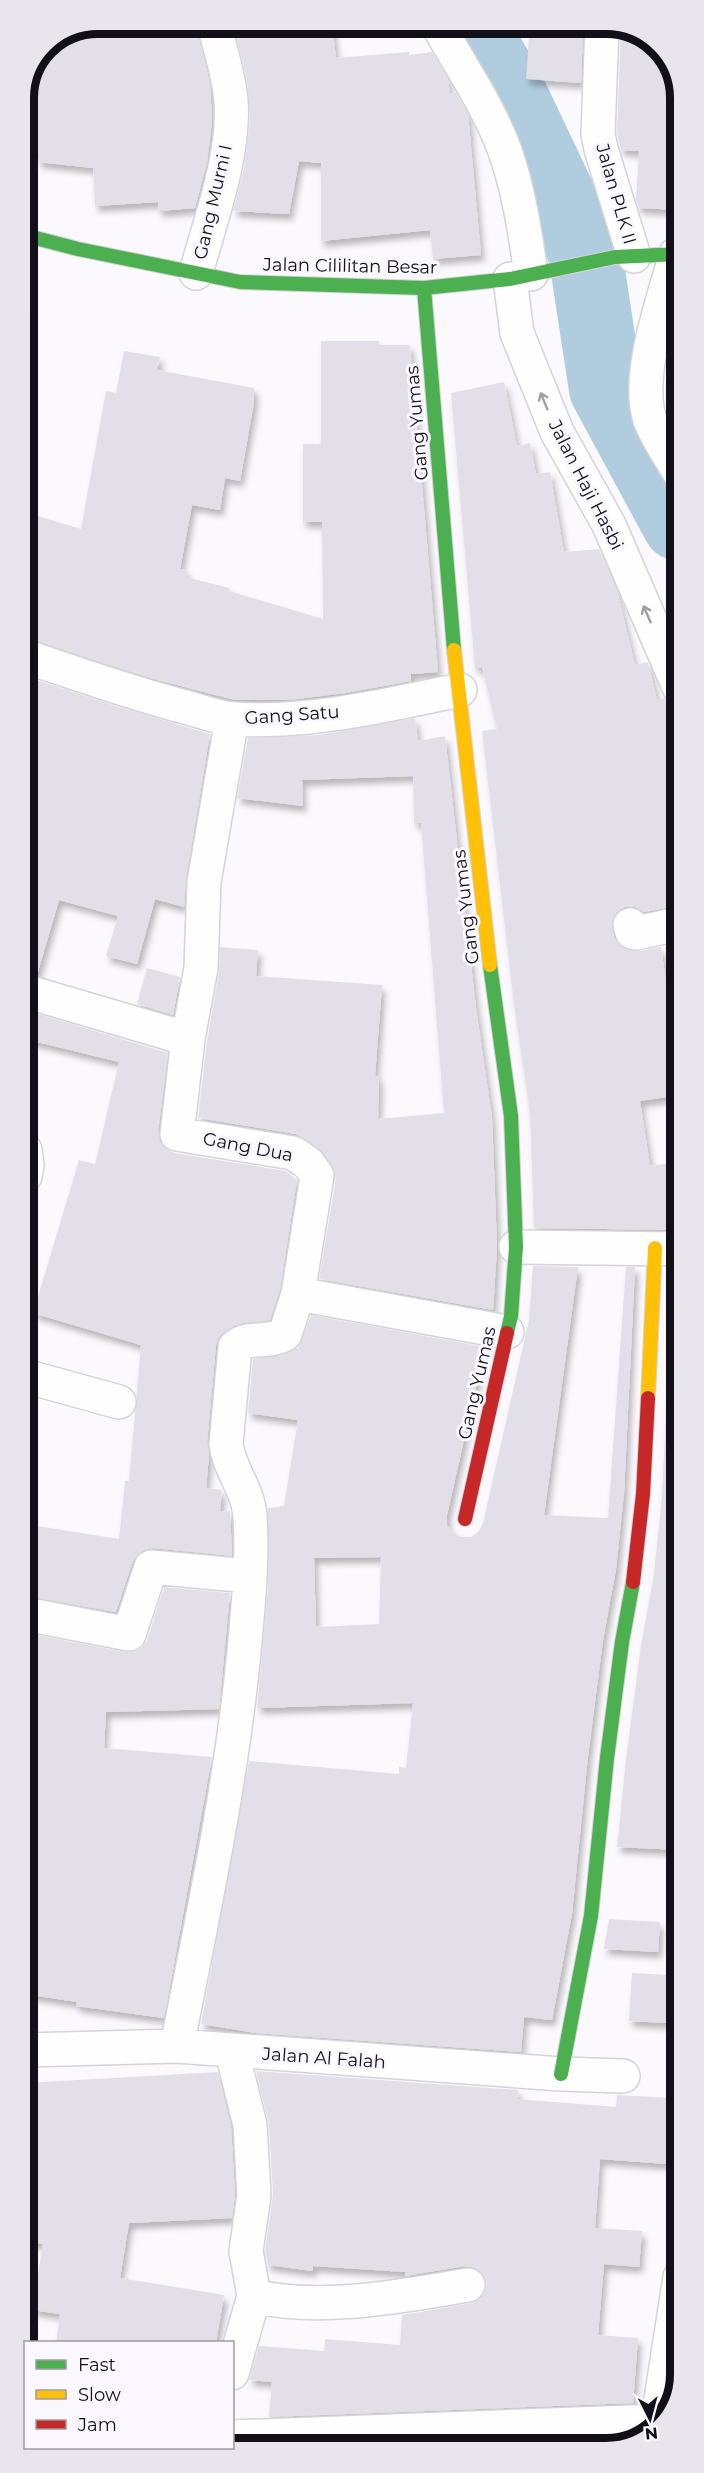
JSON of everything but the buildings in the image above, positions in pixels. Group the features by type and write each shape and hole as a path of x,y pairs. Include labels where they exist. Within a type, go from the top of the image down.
{"street":[{"name":"Gang Murni I","path":"196,273 225,163 230,125 231,103 217,35"},
{"name":"Jalan Haji Hasbi","path":"443,35 492,120 504,150 524,220 529,274 517,333 557,432 609,525 670,666"},
{"name":"Jalan PLK II","path":"602,35 598,134 624,257"},
{"name":"Jalan Cililitan Besar","path":"35,238 78,249 240,282 424,288 529,274 624,257 670,254"},
{"path":"670,279 648,358 645,387 650,419 670,456"},
{"name":"Gang Yumas","path":"424,288 452,628 495,1006 511,1116 516,1247 514,1292 507,1332 465,1519"},
{"name":"Gang Satu","path":"35,660 113,686 232,719 325,714 396,704 460,690"},
{"path":"35,994 188,1039 201,968 204,882 232,719"},
{"path":"630,926 632,932 636,933 670,926"},
{"name":"Gang Dua","path":"188,1039 177,1134 293,1153 314,1169 317,1176 298,1294"},
{"path":"516,1247 667,1248 635,1572 622,1642 607,1758 591,1916 561,2074"},
{"path":"177,2046 219,1835 239,1698 249,1576 250,1513 244,1490 228,1455 226,1444 235,1347 247,1340 271,1340 285,1334 298,1294 507,1332"},
{"path":"35,1379 119,1402"},
{"path":"35,1616 129,1634 150,1567 249,1576"},
{"name":"Jalan Al Falah","path":"35,2050 177,2046 232,2052 561,2074 624,2076"},
{"path":"232,2052 250,2125 254,2195 246,2251 254,2296 234,2366"},
{"path":"254,2296 280,2302 379,2300 468,2285"},
{"path":"659,2410 670,2340"},
{"path":"234,2437 648,2423"}],"waterway":[{"path":"476,35 508,90 585,252 606,389 670,507"}],"traffic: fast":[{"path":"35,238 78,249 240,282 424,288 510,279 615,257 670,254"},
{"path":"424,288 454,650"},
{"path":"490,965 511,1116 516,1247 511,1316 507,1333"},
{"path":"561,2074 591,1916 607,1758 622,1642 633,1582"}],"traffic: slow":[{"path":"454,650 490,965"},
{"path":"648,1398 655,1248"}],"traffic: jam":[{"path":"465,1519 507,1333"},
{"path":"633,1582 643,1494 648,1398"}]}
